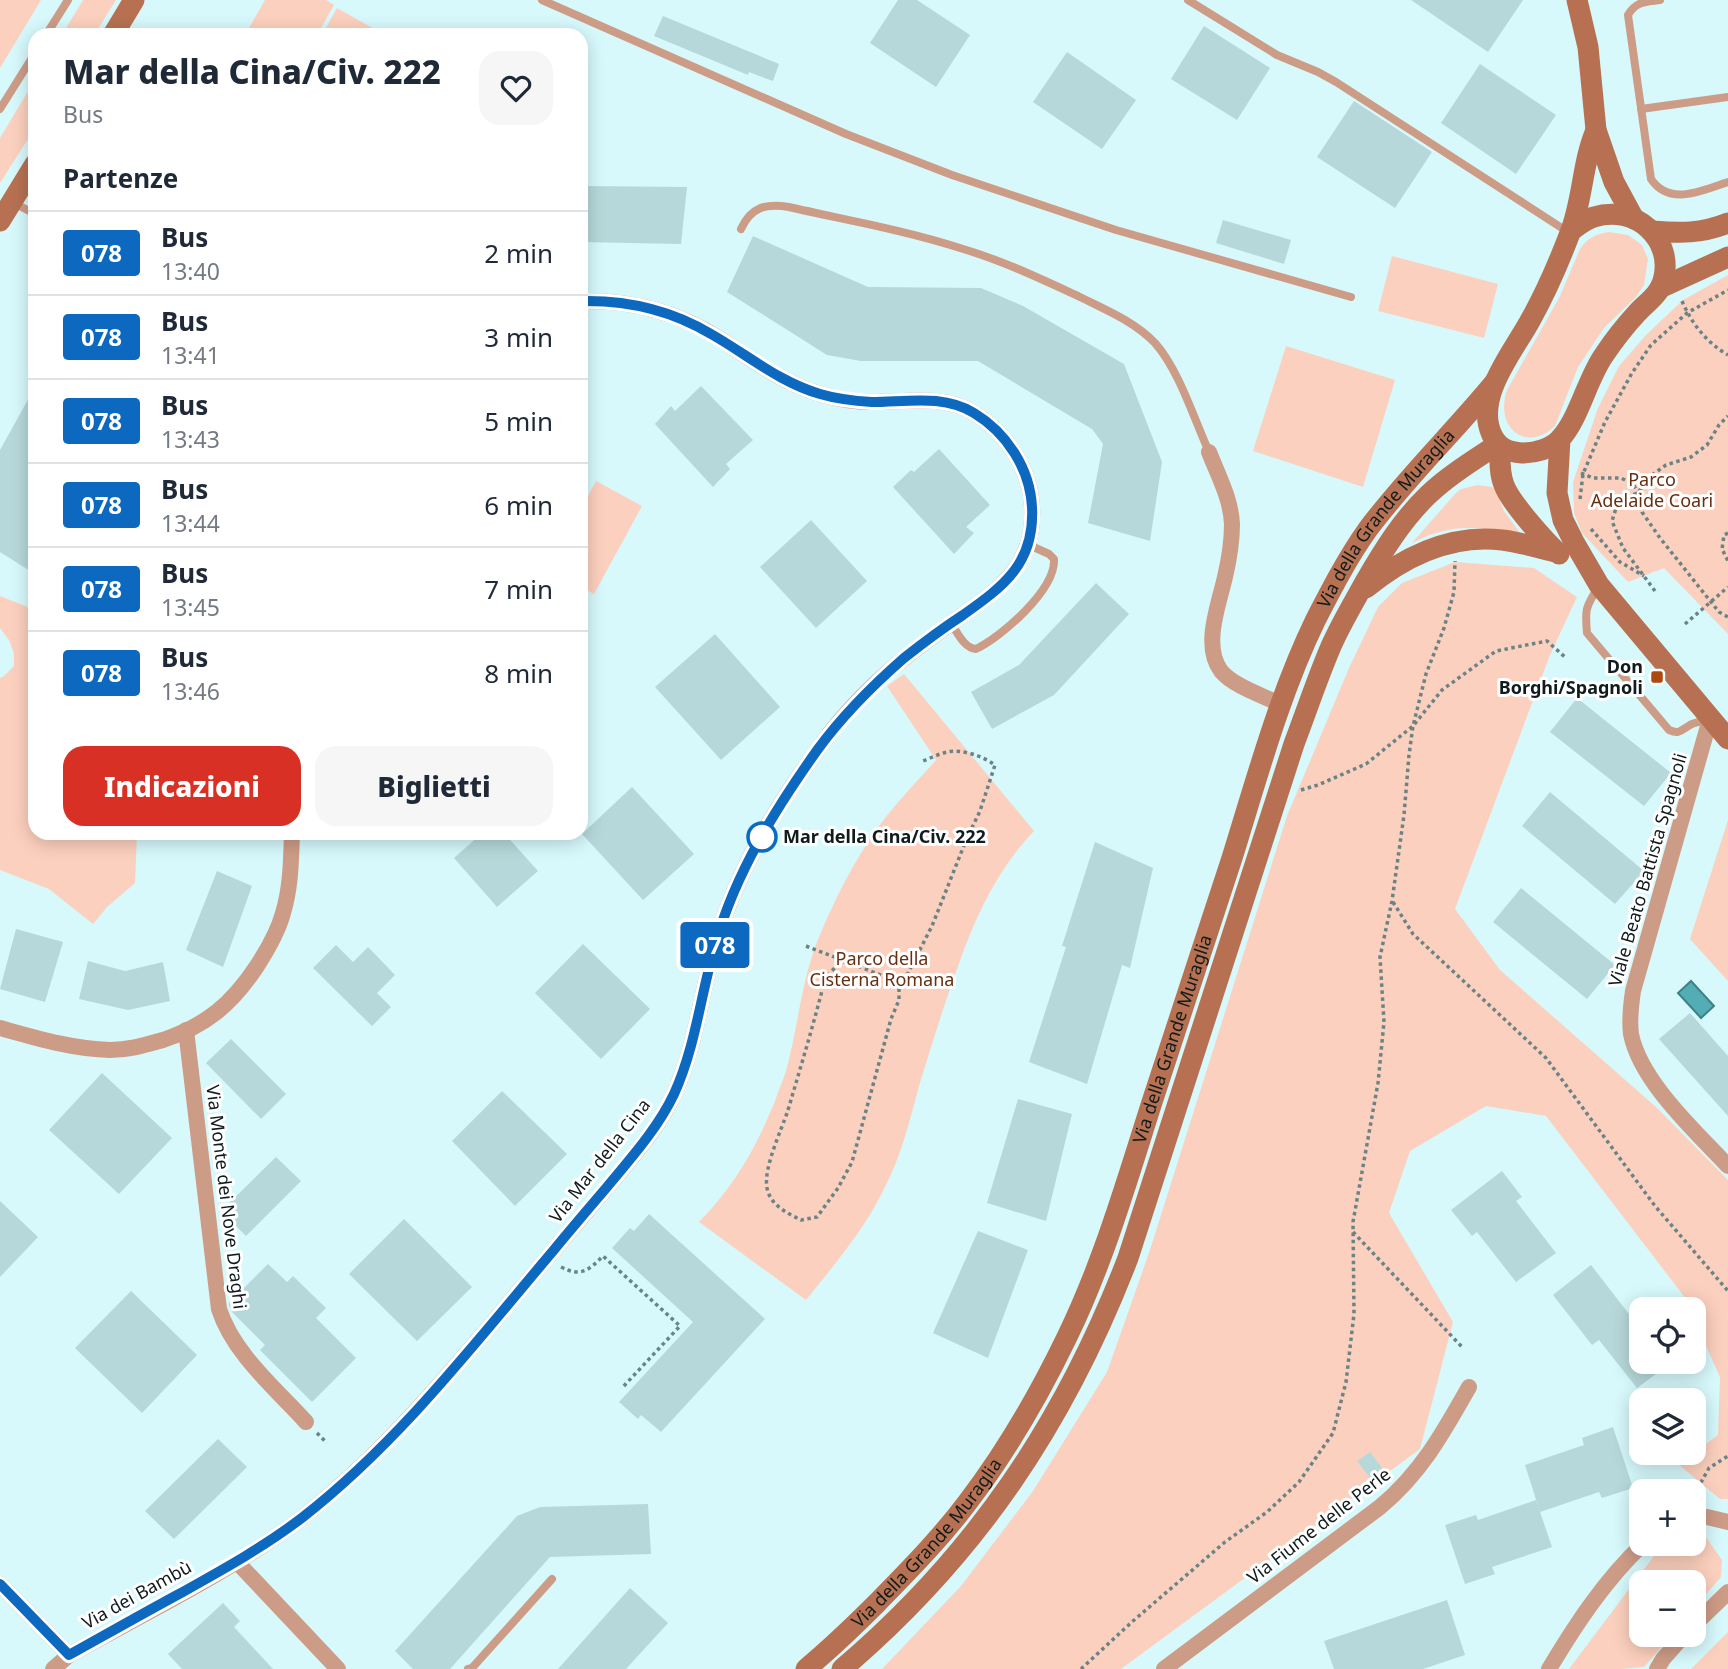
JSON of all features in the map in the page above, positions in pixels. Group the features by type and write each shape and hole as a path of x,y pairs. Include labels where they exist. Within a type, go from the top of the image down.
{"street":[{"path":"117,28 134,0"},
{"path":"1581,3 1596,130 1614,183 1634,219"},
{"path":"1596,130 1571,232 1531,319 1495,382 1488,404 1490,431 1499,445 1506,450 1520,452 1536,452 1553,446 1572,420 1602,358 1623,329 1660,288 1728,257"},
{"path":"0,220 28,175"},
{"path":"1571,232 1584,221 1602,215 1621,215 1634,219 1652,232 1663,248 1666,262 1660,288"},
{"path":"1652,232 1698,232 1728,223"},
{"name":"Via Mar della Cina","path":"237,1562 301,1518 368,1460 446,1376 637,1151 673,1097 691,1047 714,949 728,906 759,842 792,788 832,730 859,700 909,654 1004,583 1017,568 1029,545 1032,508 1024,469 1000,434 984,419 965,408 936,401 863,401 818,394 776,376 707,331 676,316 633,304 588,301"},
{"name":"Via della Grande Muraglia","path":"806,1669 838,1642 886,1594 964,1508 990,1471 1051,1369 1110,1234 1282,705 1312,628 1336,580 1365,533 1408,479 1495,382"},
{"path":"1560,439 1557,493 1563,520 1574,542 1599,585 1728,739"},
{"path":"1499,445 1504,486 1517,506 1556,552 1599,585"},
{"name":"Via della Grande Muraglia","path":"842,1669 912,1605 953,1560 1034,1449 1081,1367 1128,1258 1313,690 1333,643 1382,552 1410,515 1447,479 1499,445"},
{"path":"1209,452 1226,496 1232,526 1228,563 1213,628 1213,654 1222,672 1233,681 1282,705"},
{"path":"1357,596 1402,562 1456,541 1503,540 1556,552"},
{"name":"Viale Beato Battista Spagnoli","path":"1710,719 1633,991 1630,1029 1640,1059 1662,1093 1728,1166"},
{"path":"0,1028 68,1046 112,1050 137,1048 186,1030 215,1015 244,985 276,933 290,881 292,840"},
{"name":"Via Monte dei Nove Draghi","path":"186,1030 219,1309 226,1328 242,1351 306,1422"},
{"name":"Via Fiume delle Perle","path":"1164,1669 1398,1491 1428,1457 1469,1387"},
{"path":"1706,1517 1728,1523"},
{"path":"1549,1669 1598,1595 1631,1556"},
{"path":"237,1562 338,1669"},
{"name":"Via dei Bambù","path":"53,1669 69,1655 237,1562"},
{"path":"0,1584 69,1655"},
{"path":"1706,1613 1728,1592"},
{"path":"1657,1669 1674,1647"}],"lane":[{"path":"50,28 68,0"},
{"path":"542,0 826,126 940,170 1116,230 1351,297"},
{"path":"1188,0 1277,55 1336,82 1571,232"},
{"path":"1660,0 1641,3 1633,7 1628,15 1651,179 1657,187 1674,195 1687,195 1728,182"},
{"path":"0,109 28,64"},
{"path":"1641,109 1728,97"},
{"path":"12,202 28,210"},
{"path":"741,229 755,211 770,206 789,207 915,235 968,250 1024,271 1105,309 1153,341 1161,351 1178,380 1209,452"},
{"path":"951,623 967,646 976,649 1023,613 1045,586 1054,565 1054,559 1049,554 1029,545"},
{"path":"1599,585 1588,603 1586,615 1587,633 1595,643 1669,730 1681,732 1692,724 1710,719"},
{"path":"468,1669 472,1668 552,1578"}],"path":[{"path":"1584,509 1580,499 1583,474 1605,422 1632,373 1651,345 1687,313 1728,290"},
{"path":"1681,299 1696,328 1728,355"},
{"path":"1655,591 1623,548 1612,521 1617,505 1638,493 1648,478 1666,465 1691,457 1707,444 1728,416"},
{"path":"1558,474 1577,471 1593,478 1621,478 1633,484 1642,512 1660,538 1719,612 1728,617"},
{"path":"1590,528 1620,562 1644,576"},
{"path":"1728,533 1724,536 1722,549 1728,561"},
{"path":"1081,1669 1215,1551 1267,1512 1291,1490 1333,1433 1346,1382 1354,1314 1353,1222 1378,1083 1384,1022 1380,957 1392,901 1413,726 1426,674 1444,628 1454,592 1456,541"},
{"path":"1685,624 1728,587"},
{"path":"1278,795 1318,785 1366,764 1413,726 1442,690 1496,651 1547,641 1566,658"},
{"path":"806,946 899,982 905,979 932,926 980,811 995,765 987,759 956,751 920,762"},
{"path":"1392,901 1413,934 1546,1058 1655,1206 1728,1292"},
{"path":"846,961 838,964 825,979 813,1028 768,1175 766,1187 775,1204 801,1220 817,1217 826,1208 852,1162 891,1020 899,1000 899,982"},
{"path":"1353,1232 1462,1347"},
{"path":"548,1257 559,1266 575,1273 592,1267 603,1256 680,1326 622,1388"},
{"path":"1703,1479 1709,1468 1728,1456"}],"green space":[{"path":"0,0 41,0 0,68"},
{"path":"83,0 116,0 98,28 66,28"},
{"path":"265,0 326,0 334,5 321,28 249,28"},
{"path":"337,8 373,28 326,28"},
{"path":"28,92 28,139 0,183 0,138"},
{"path":"1609,232 1628,235 1642,245 1648,259 1644,285 1636,297 1604,328 1578,367 1555,426 1544,434 1524,437 1509,426 1505,416 1507,390 1559,298 1580,249 1592,237"},
{"path":"1392,256 1498,284 1484,338 1378,311"},
{"name":"Parco Adelaide Coari","path":"1728,275 1728,634 1664,568 1628,582 1582,533 1574,513 1573,482 1598,408 1619,366 1646,335 1683,300"},
{"path":"1286,346 1395,380 1363,487 1253,451"},
{"path":"596,481 642,506 594,594 588,591 588,496"},
{"path":"1478,485 1496,490 1504,511 1523,537 1494,530 1467,528 1440,532 1412,543 1455,494 1461,489"},
{"path":"1455,562 1534,568 1577,597 1550,655 1455,909 1500,970 1656,1107 1728,1180 1728,1499 1720,1499 1706,1487 1706,1479 1696,1479 1679,1465 1706,1465 1706,1444 1718,1435 1720,1377 1706,1346 1706,1297 1684,1297 1546,1116 1486,1106 1410,1151 1389,1213 1453,1322 1420,1449 1121,1669 882,1669 961,1586 1033,1491 1107,1372 1149,1253 1287,816 1349,668 1378,607 1402,583"},
{"path":"0,596 28,607 28,840 137,840 135,883 107,907 93,924 49,889 0,870 0,678 14,666 14,653 0,628"},
{"name":"Parco della Cisterna Romana","path":"904,674 1034,831 1008,862 971,932 937,1028 909,1125 891,1175 859,1232 806,1300 699,1222 734,1180 768,1118 786,1071 812,958 840,890 875,831 936,760 887,686"},
{"path":"1728,820 1728,981 1690,939"},
{"path":"1706,1537 1722,1560 1721,1577 1706,1594 1706,1570 1643,1570 1654,1556 1706,1556"},
{"path":"1629,1589 1629,1647 1662,1647 1644,1667 1569,1669"},
{"path":"1728,1632 1728,1669 1691,1669"}],"water":[{"path":"1691,981 1714,1006 1701,1018 1678,993"}],"building":[{"path":"898,0 917,0 970,35 936,87 870,43"},
{"path":"1411,0 1523,0 1488,52"},
{"path":"663,16 779,64 773,81 749,72 748,75 654,36"},
{"path":"1204,26 1270,68 1237,120 1171,79"},
{"path":"1067,52 1136,100 1102,149 1033,102"},
{"path":"1480,64 1556,115 1516,174 1441,123"},
{"path":"1354,101 1432,152 1395,208 1317,157"},
{"path":"588,186 687,187 681,244 588,242"},
{"path":"1223,220 1291,240 1284,264 1216,243"},
{"path":"753,236 868,287 981,288 1023,306 1124,364 1162,462 1150,541 1088,523 1103,444 1092,429 978,361 861,361 827,355 727,292"},
{"path":"701,386 753,440 726,464 730,469 713,487 655,424 671,406 675,411"},
{"path":"28,400 28,570 0,552 0,450"},
{"path":"939,449 990,505 966,527 974,533 954,554 893,487"},
{"path":"811,520 867,581 816,628 760,567"},
{"path":"1096,583 1129,614 1054,695 992,729 971,692 1019,665"},
{"path":"715,634 780,707 721,760 655,687"},
{"path":"1577,698 1671,773 1644,806 1550,732"},
{"path":"632,787 694,854 643,900 588,840 588,828"},
{"path":"1550,792 1644,871 1615,904 1522,826"},
{"path":"474,840 510,840 538,871 497,907 454,858"},
{"path":"1095,842 1153,868 1130,968 1122,965 1087,1084 1029,1062 1066,947 1062,946"},
{"path":"217,871 252,886 223,967 186,950"},
{"path":"1521,888 1615,965 1587,999 1493,922"},
{"path":"16,929 63,942 45,1002 0,989"},
{"path":"583,944 650,1009 601,1059 535,993"},
{"path":"336,945 353,962 368,947 395,975 377,993 391,1007 372,1026 313,968"},
{"path":"88,961 125,971 163,962 170,1001 128,1010 79,999"},
{"path":"1690,1013 1728,1056 1728,1116 1659,1039"},
{"path":"231,1039 286,1094 261,1119 206,1063"},
{"path":"102,1073 172,1138 119,1194 49,1130"},
{"path":"502,1091 567,1154 515,1206 452,1141"},
{"path":"1018,1099 1072,1114 1046,1221 987,1203"},
{"path":"276,1157 301,1181 246,1236 221,1211"},
{"path":"1502,1171 1522,1197 1516,1201 1556,1253 1516,1282 1477,1232 1472,1236 1451,1210"},
{"path":"0,1201 38,1237 0,1277"},
{"path":"649,1214 765,1319 661,1432 641,1415 638,1419 619,1402 693,1322 612,1248 630,1228 634,1231"},
{"path":"404,1219 472,1287 417,1341 349,1274"},
{"path":"978,1231 1028,1250 988,1358 933,1333"},
{"path":"268,1264 287,1282 293,1276 326,1308 316,1318 356,1358 312,1402 260,1350 265,1345 229,1306"},
{"path":"1591,1265 1629,1314 1629,1374 1656,1374 1637,1388 1599,1340 1592,1345 1553,1295"},
{"path":"131,1291 197,1355 142,1413 75,1348"},
{"path":"1613,1427 1630,1479 1629,1489 1602,1498 1599,1492 1540,1512 1525,1465 1584,1445 1582,1438"},
{"path":"218,1439 247,1467 174,1539 145,1511"},
{"path":"1370,1452 1382,1468 1370,1478 1357,1461"},
{"path":"1536,1500 1552,1547 1492,1567 1495,1574 1465,1584 1445,1525 1476,1515 1478,1520"},
{"path":"648,1504 651,1554 550,1557 450,1669 413,1669 395,1651 517,1516 540,1507"},
{"path":"630,1588 668,1623 626,1669 558,1669"},
{"path":"1447,1600 1465,1655 1423,1669 1334,1669 1324,1641"},
{"path":"223,1603 240,1621 234,1627 273,1669 182,1669 168,1654"}],"bus line":[{"name":"078","path":"0,1584 69,1655 249,1555 301,1518 347,1480 376,1451 446,1376 548,1257 637,1151 660,1119 682,1074 717,938 733,893 768,827 809,762 846,714 886,674 1004,583 1017,568 1029,545 1032,508 1024,469 1011,447 993,426 965,408 936,401 875,402 818,394 776,376 707,331 676,316 633,304 588,301"}],"place":[{"name":"Don Borghi/Spagnoli","path":"1657,677"},
{"name":"Mar della Cina/Civ. 222","path":"762,837"}]}
